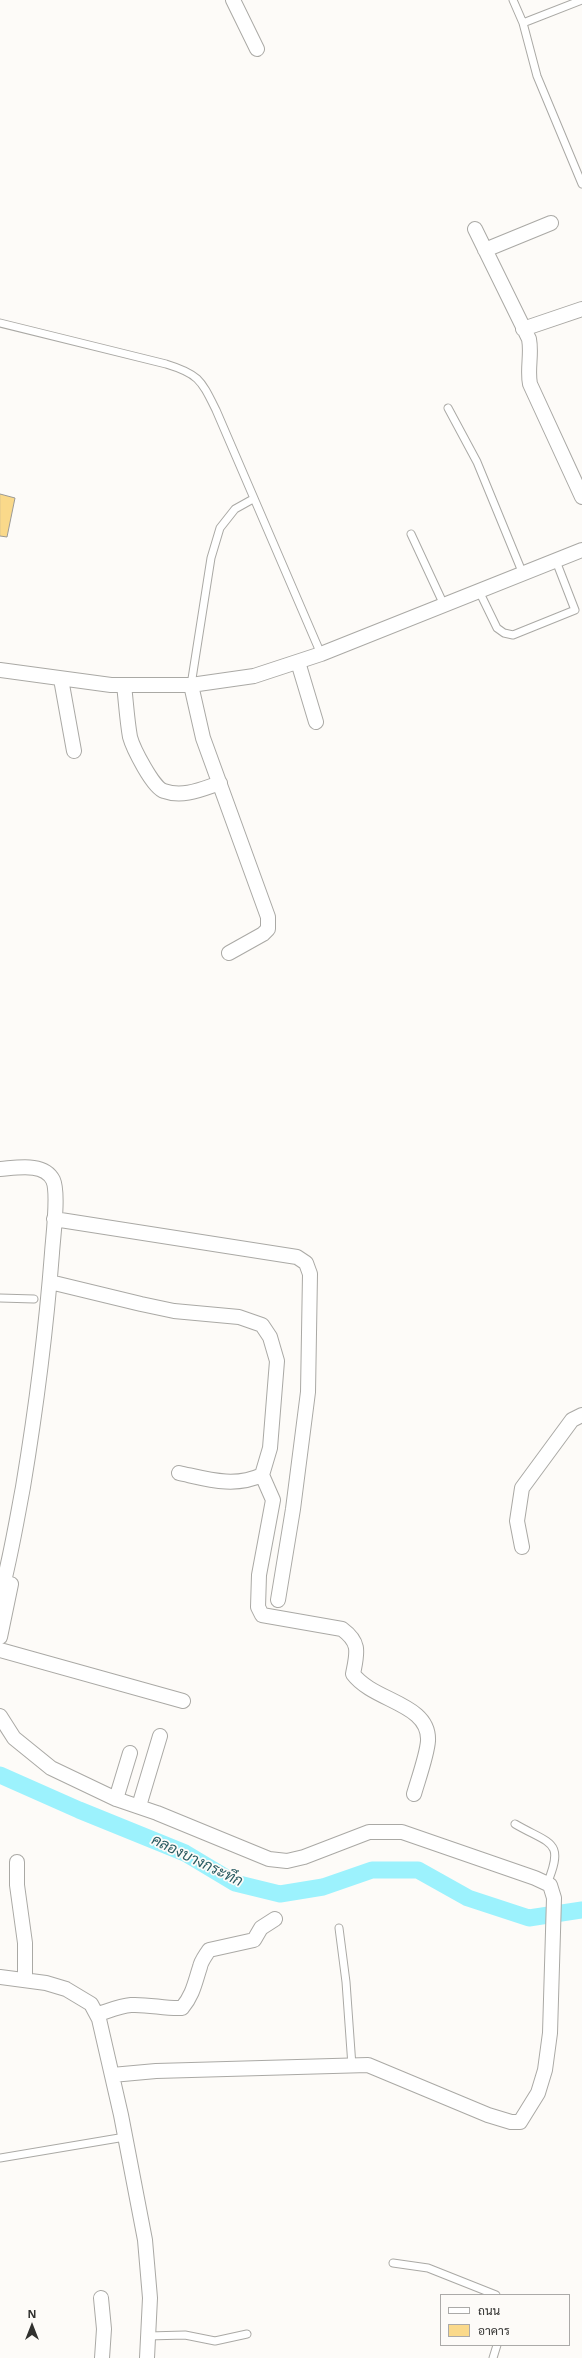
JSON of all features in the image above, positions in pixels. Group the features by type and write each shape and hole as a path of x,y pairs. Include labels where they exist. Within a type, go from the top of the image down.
{"street":[{"path":"233,0 257,49"},
{"path":"485,250 551,223"},
{"path":"475,229 523,329 530,347 528,372 530,384 582,497"},
{"path":"523,329 582,309"},
{"path":"0,670 124,685 191,685 254,676 321,654 582,550"},
{"path":"298,662 316,722"},
{"path":"61,678 74,752"},
{"path":"124,685 130,738 154,784 162,791 176,794 197,792 220,783"},
{"path":"191,685 204,738 268,917 268,929 263,934 230,953"},
{"path":"0,1169 32,1168 46,1171 53,1181 54,1219 50,1282 34,1420 8,1568 0,1597"},
{"path":"54,1219 297,1257 306,1263 310,1274 308,1392 293,1508 278,1600"},
{"path":"50,1282 141,1304 174,1310 239,1317 262,1324 270,1337 277,1361 270,1448 262,1475 273,1500 259,1575 258,1607 262,1616 342,1629 353,1637 357,1652 353,1674 361,1684 418,1714 426,1725 428,1741 414,1794"},
{"path":"522,1547 517,1521 522,1488 572,1420 582,1415"},
{"path":"179,1473 225,1482 244,1482 262,1475"},
{"path":"0,1637 12,1588 8,1568"},
{"path":"0,1650 183,1701"},
{"path":"0,1716 14,1738 51,1768 116,1799 139,1806 269,1859 287,1861 369,1832 402,1832 550,1885 554,1898 550,2032 545,2070 538,2093 520,2122 511,2122 488,2115 368,2065 240,2067 112,2075"},
{"path":"139,1806 160,1736"},
{"path":"116,1799 130,1753"},
{"path":"17,1862 17,1885 25,1943 25,1980"},
{"path":"98,2014 129,2005 148,2005 167,2009 182,2008 188,2001 198,1981 200,1966 209,1950 254,1940 261,1928 275,1919"},
{"path":"0,1978 46,1983 66,1989 91,2004 98,2014 125,2137 148,2267 150,2298 147,2358"},
{"path":"101,2298 104,2330 102,2358"}],"lane":[{"path":"513,0 523,23 537,76 582,184"},
{"path":"523,23 582,0"},
{"path":"0,323 166,364 186,370 200,380 216,410 321,654"},
{"path":"448,408 477,462 523,574"},
{"path":"191,685 211,558 220,528 235,508 253,499"},
{"path":"412,534 444,605"},
{"path":"479,591 497,628 504,633 513,635 542,624 575,610 556,561"},
{"path":"0,1298 34,1299"},
{"path":"515,1824 553,1846 557,1853 555,1864 546,1884"},
{"path":"339,1928 346,1982 352,2066"},
{"path":"0,2158 125,2137"},
{"path":"393,2263 428,2268 493,2294"},
{"path":"148,2336 185,2335 215,2341 247,2334"},
{"path":"493,2358 497,2346"}],"building":[{"path":"0,494 15,498 7,537 0,536"}],"waterway":[{"name":"คลองบางกระทึก","path":"0,1775 79,1810 185,1853 235,1883 280,1894 323,1887 372,1870 418,1870 468,1898 529,1918 582,1910"}]}
